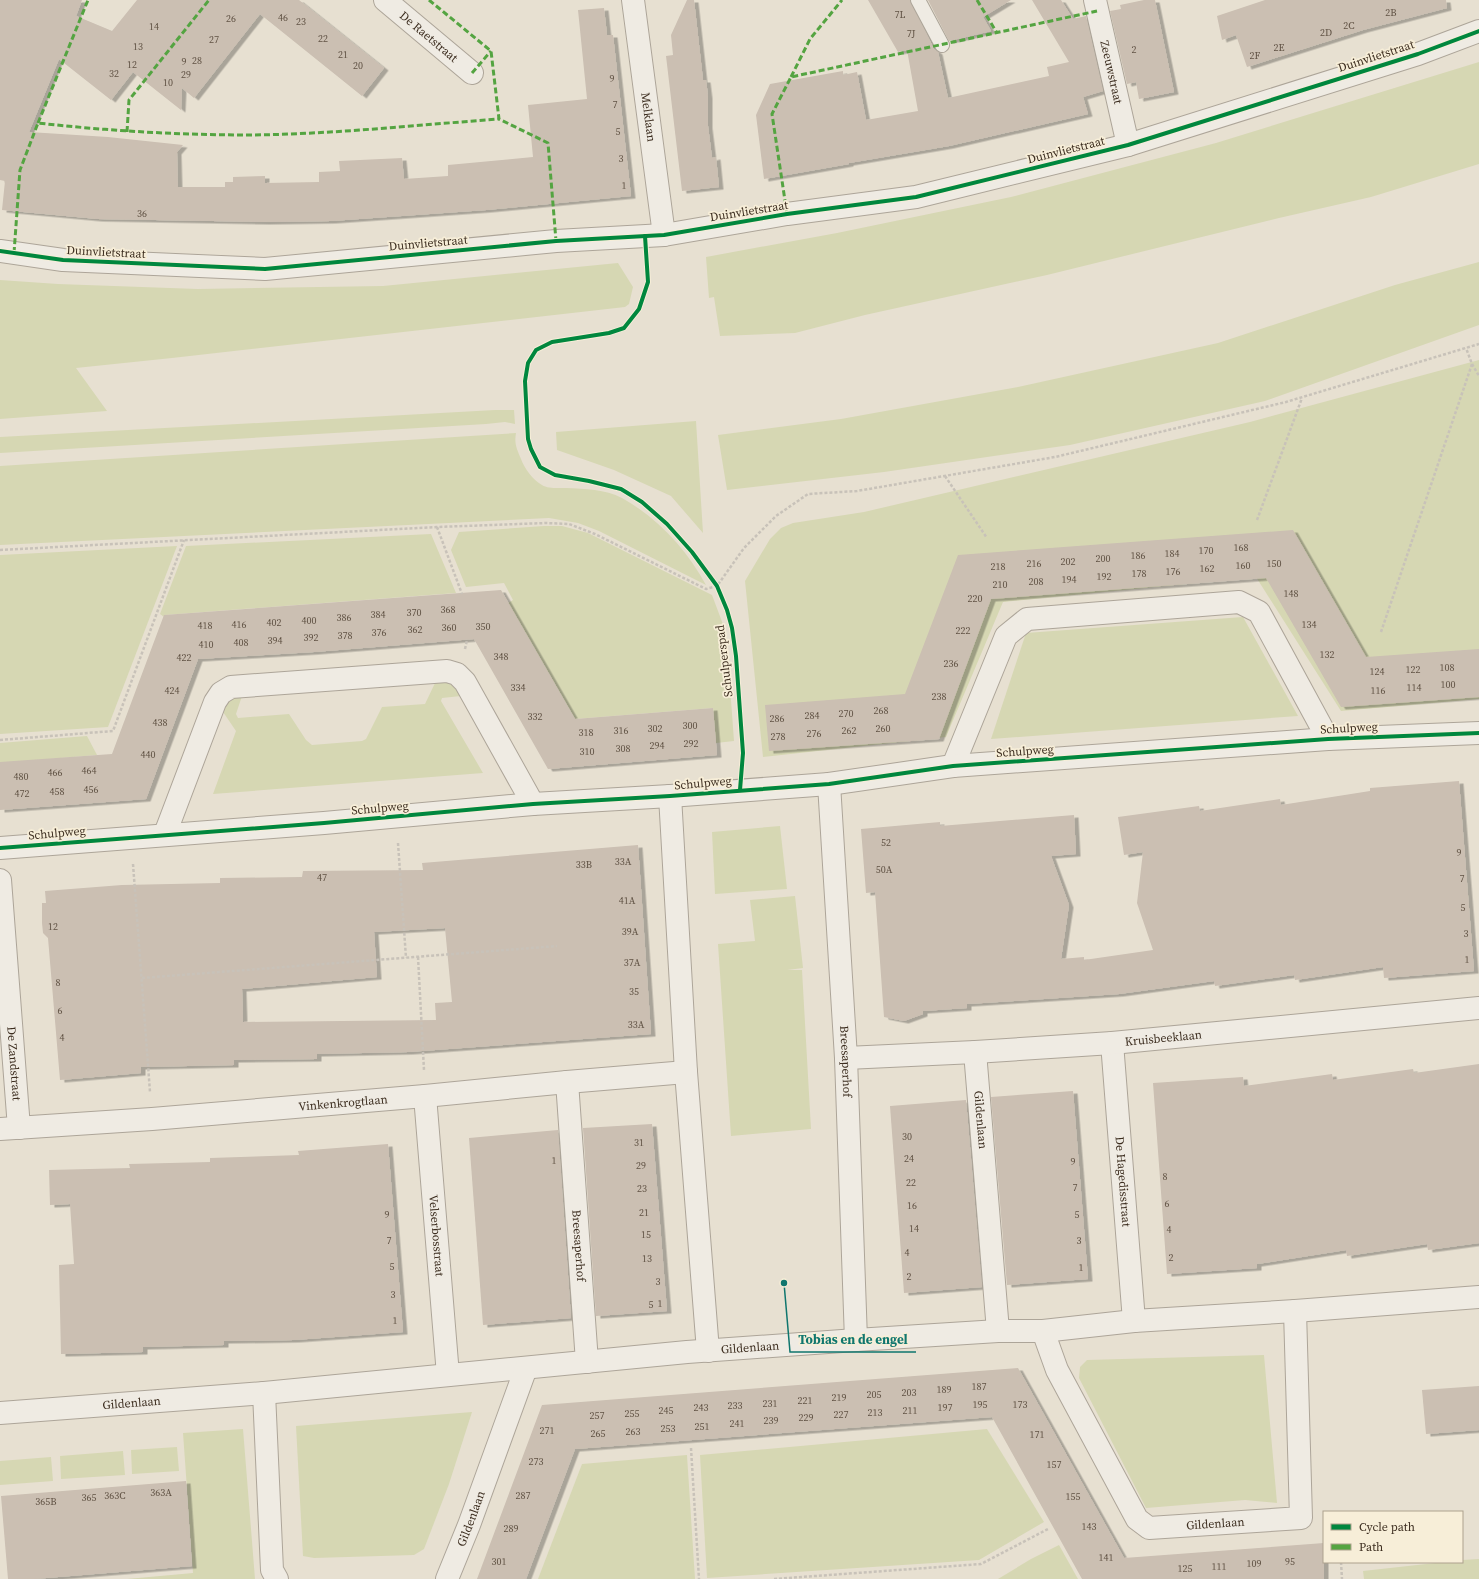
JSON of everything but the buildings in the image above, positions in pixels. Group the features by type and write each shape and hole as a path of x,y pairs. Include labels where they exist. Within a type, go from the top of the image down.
{"street":[{"name":"De Raetstraat","path":"384,0 472,73"},
{"name":"Melklaan","path":"634,0 664,235"},
{"name":"Zeeuwstraat","path":"1095,0 1128,145"},
{"name":"Duinvlietstraat","path":"0,251 63,260 265,269 556,241 664,235 787,214 916,197 1128,145 1418,54 1479,31"},
{"name":"Schulpweg","path":"954,766 1006,636 1027,619 1239,602 1259,612 1328,739"},
{"path":"165,834 215,702 221,693 231,687 447,671 457,674 466,682 533,804"},
{"name":"Schulpweg","path":"0,848 165,834 324,823 533,804 670,796 829,784 954,766 1328,739 1479,733"},
{"name":"Breesaperhof","path":"829,784 846,1058 856,1340"},
{"path":"670,796 686,1072 708,1351"},
{"name":"De Zandstraat","path":"0,880 9,1128"},
{"name":"Kruisbeeklaan","path":"846,1058 975,1052 1112,1043 1479,1008"},
{"name":"De Hagedisstraat","path":"1112,1043 1134,1321"},
{"name":"Gildenlaan","path":"975,1052 998,1331"},
{"name":"Vinkenkrogtlaan","path":"9,1128 152,1119 686,1072"},
{"name":"Breesaperhof","path":"567,1082 588,1362"},
{"name":"Velserbosstraat","path":"425,1096 448,1375"},
{"name":"Gildenlaan","path":"0,1414 264,1393 708,1351 998,1331 1043,1331 1134,1321 1479,1297"},
{"name":"Gildenlaan","path":"1043,1331 1057,1370 1137,1519 1149,1528 1301,1518 1295,1311"},
{"name":"Gildenlaan","path":"447,1579 469,1525 526,1368"},
{"path":"264,1393 272,1570 277,1579"}],"lane":[{"path":"918,0 942,45"}],"path":[{"path":"0,550 437,527 546,523 569,524 595,534 706,589 717,586 744,548 776,516 808,494 856,491 1055,457 1302,397 1479,344"},
{"path":"1466,348 1472,364 1479,376"},
{"path":"1381,632 1472,364"},
{"path":"1257,520 1302,397"},
{"path":"945,476 986,538"},
{"path":"437,527 462,594"},
{"path":"0,740 113,731 184,540"},
{"path":"713,580 719,592"},
{"path":"406,958 398,841 409,840 407,816"},
{"path":"131,837 152,1119"},
{"path":"142,978 557,946"},
{"path":"418,957 425,1096"},
{"path":"691,1448 699,1579"},
{"path":"774,1579 980,1564 1048,1528"},
{"path":"1341,1563 1342,1579"}],"green space":[{"path":"1479,62 1479,164 1371,197 1047,275 865,315 795,333 720,336 714,297 709,298 706,257 837,233 1011,197 1216,143"},
{"path":"1479,262 1479,325 1265,401 1070,445 884,472 727,490 718,435 841,419 1018,387 1218,343 1395,285"},
{"path":"618,263 633,287 629,304 625,307 76,368 107,411 0,419 0,280 58,284 198,289 383,286"},
{"path":"1479,360 1479,699 1341,711 1256,577 1003,602 946,737 763,757 745,581 770,539 781,528 793,523 864,512 1250,422"},
{"path":"514,410 515,424 505,422 0,453 0,437"},
{"path":"696,421 703,533 671,496 614,470 557,450 556,432"},
{"path":"516,433 516,446 522,463 536,481 550,488 595,490 622,498 648,515 681,547 706,585 599,531 578,523 549,518 0,545 0,466"},
{"path":"562,526 588,533 712,595 724,627 727,645 734,741 716,743 713,708 575,719 508,603 513,600 504,583 466,587 451,550 459,532"},
{"path":"431,534 456,593 165,615 164,617 160,614 186,546"},
{"path":"177,546 108,727 0,734 0,555"},
{"path":"1243,617 1298,716 991,739 1026,633"},
{"path":"436,681 451,684 456,688 461,696 442,698 441,701 483,773 213,794 236,731 221,709 232,698 242,696 236,714 238,718 289,714 306,740 312,745 362,741 366,739 382,707 425,704"},
{"path":"87,736 97,755 0,763 0,743"},
{"path":"780,826 787,889 715,894 712,832"},
{"path":"795,896 803,968 787,970 802,970 811,1129 731,1136 718,944 755,941 750,900"},
{"path":"1264,1355 1277,1503 1245,1500 1146,1508 1079,1378 1080,1367 1087,1360"},
{"path":"472,1412 449,1484 424,1549 414,1555 314,1558 303,1556 296,1426"},
{"path":"243,1429 255,1579 127,1579 193,1573 183,1433"},
{"path":"987,1429 1044,1522 979,1560 707,1578 700,1455"},
{"path":"177,1447 179,1471 132,1474 131,1450"},
{"path":"123,1451 125,1475 61,1479 60,1456"},
{"path":"687,1455 695,1579 538,1579 582,1464"},
{"path":"51,1457 53,1481 0,1485 0,1461"},
{"path":"1059,1545 1078,1579 998,1579 1031,1559"},
{"path":"1479,1559 1479,1579 1364,1579 1363,1571 1435,1563 1463,1563 1463,1560"}],"marked path":[{"path":"38,123 88,0"},
{"path":"127,132 129,100 209,0"},
{"path":"429,0 491,51 499,119 548,143 556,241"},
{"path":"791,77 810,39 842,0"},
{"path":"977,0 997,33"},
{"path":"787,214 772,114 791,77 1097,11"},
{"path":"472,73 491,51"},
{"path":"14,253 20,170 38,123 145,132 252,135 345,131 499,119"}],"cycle path":[{"path":"0,251 63,260 265,269 556,241 664,235 787,214 916,197 1128,145 1418,54 1479,31"},
{"name":"Schulperspad","path":"645,236 648,282 639,309 624,328 609,333 552,342 536,350 528,363 525,381 528,439 540,467 555,475 621,489 642,502 667,524 692,552 717,586 727,610 732,628 736,656 743,753 740,790"},
{"path":"0,848 324,823 533,804 670,796 829,784 953,766 1328,739 1479,733"}],"place":[{"name":"Tobias en de engel","path":"784,1283"}]}
